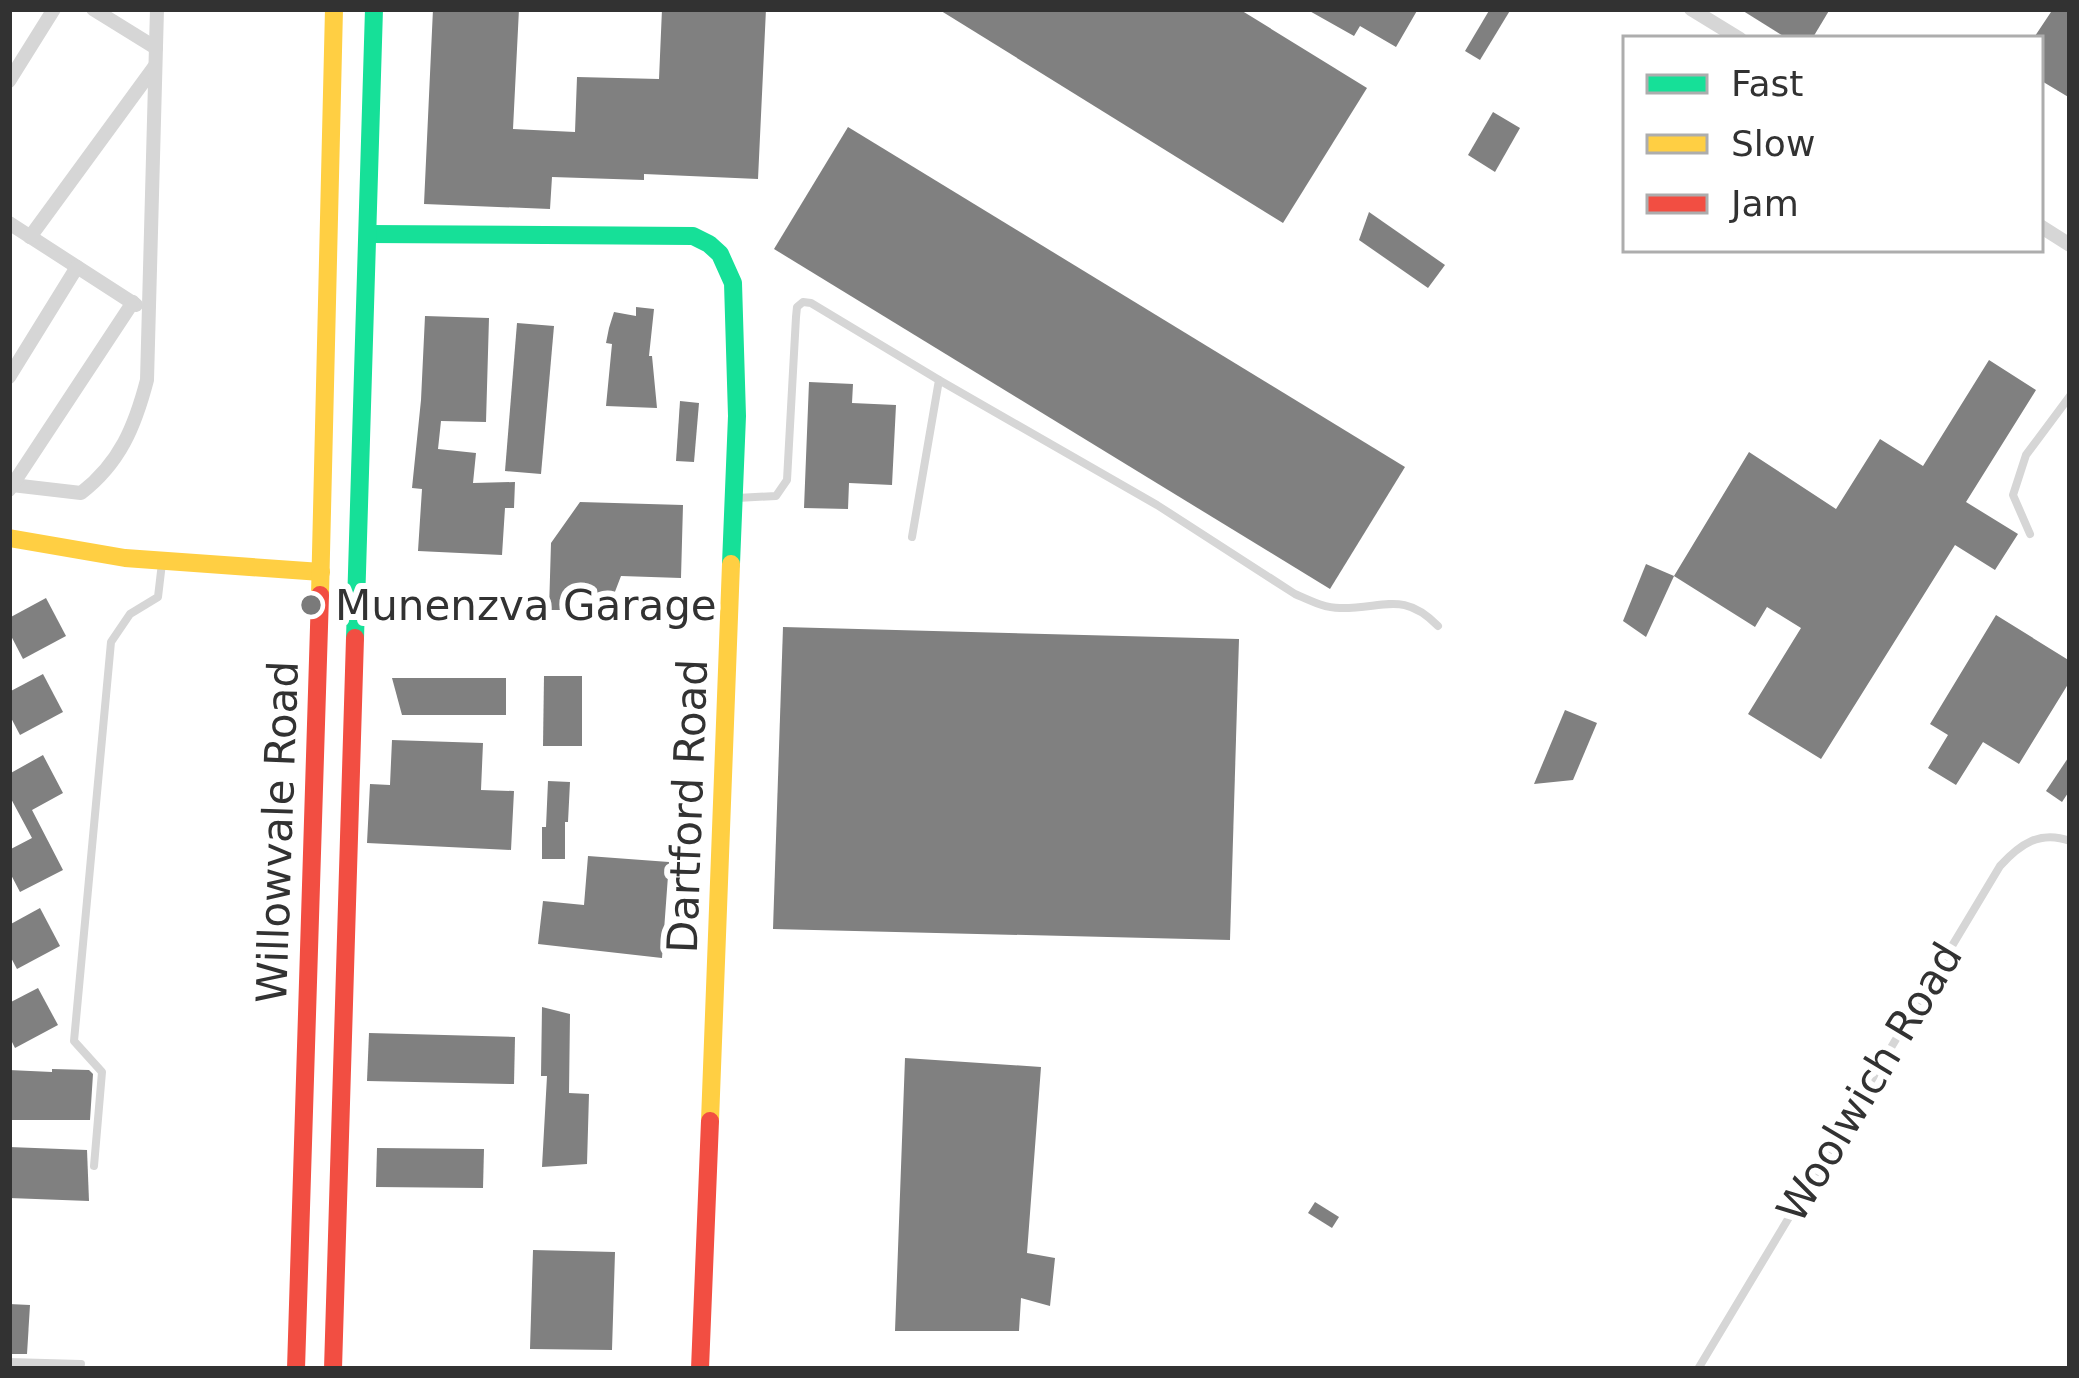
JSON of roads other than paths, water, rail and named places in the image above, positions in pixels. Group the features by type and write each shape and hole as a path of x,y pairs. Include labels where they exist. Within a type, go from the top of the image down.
{"street":[{"path":"10,76 54,9"},
{"path":"93,9 156,57"},
{"path":"133,302 10,488 81,493 102,477 136,424 147,380 157,9"},
{"name":"Willowvale Road","path":"296,1369 334,9"},
{"path":"333,1369 374,9"},
{"path":"1691,9 1735,36"},
{"path":"30,237 156,57"},
{"path":"9,223 148,312"},
{"path":"2043,228 2070,244"},
{"name":"Dartford Road","path":"368,234 693,236 708,241 728,262 733,284 737,416 700,1369"},
{"path":"9,376 77,267"},
{"path":"9,538 46,548 162,562 321,572"}],"lane":[{"path":"734,498 776,496 787,480 797,307 811,302 1157,505 1295,594 1339,608 1402,603 1422,610 1438,626"},
{"path":"912,537 939,380"},
{"path":"2030,534 2013,495 2026,455 2070,396"},
{"path":"94,1166 102,1072 74,1041 112,642 130,614 158,597 162,562"},
{"name":"Woolwich Road","path":"1698,1369 2000,866 2012,853 2044,835 2070,841"},
{"path":"9,1362 80,1364"}],"place":[{"name":"Munenzva Garage","path":"311,605"}]}
